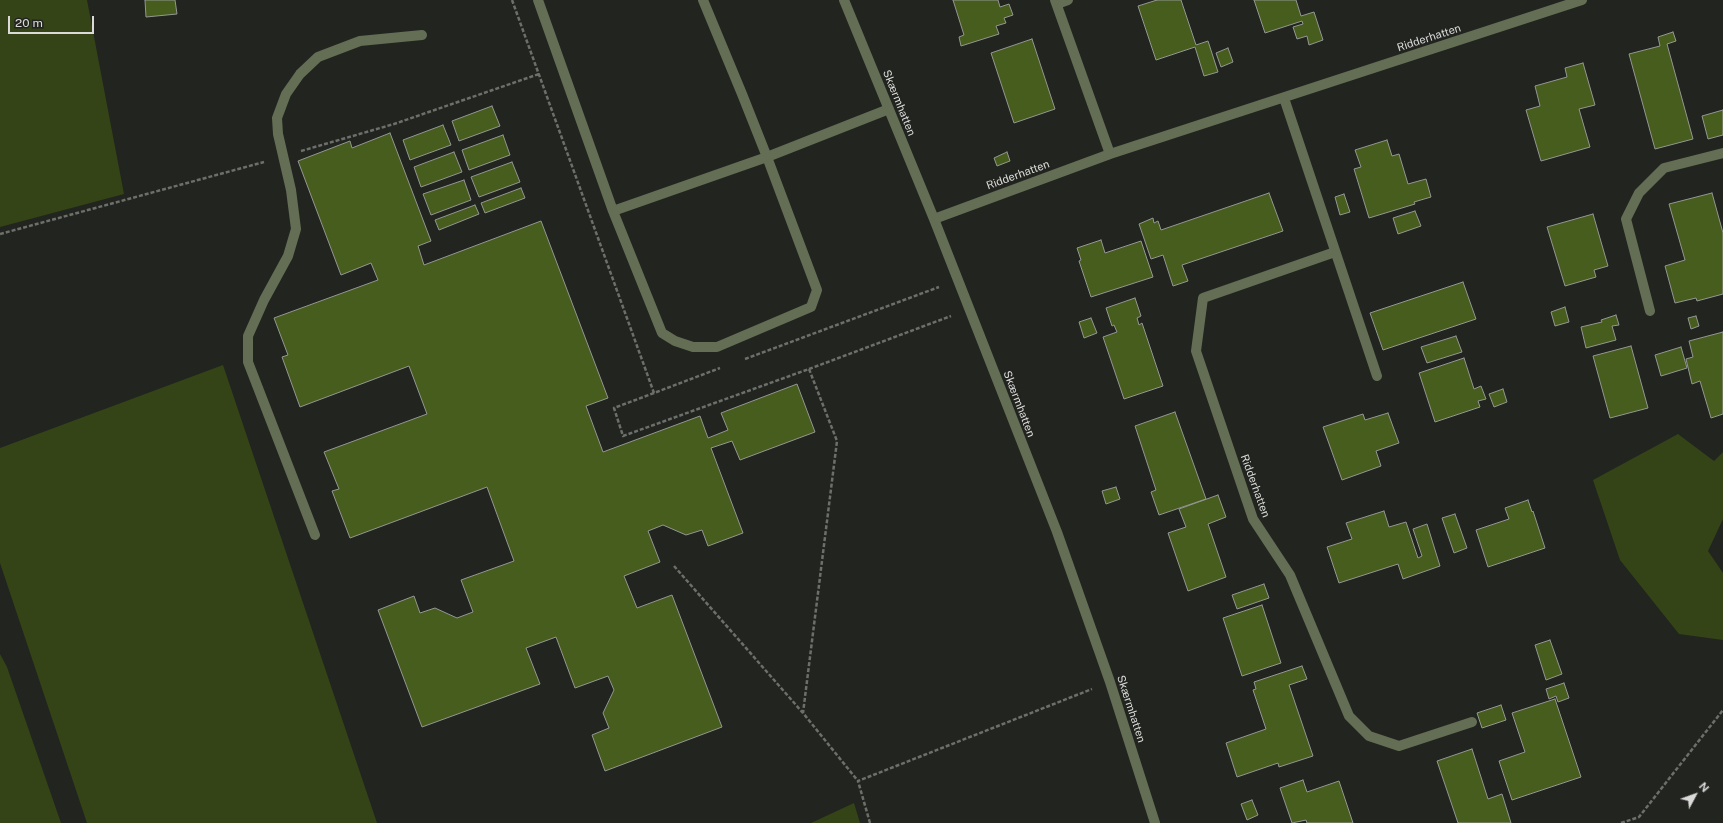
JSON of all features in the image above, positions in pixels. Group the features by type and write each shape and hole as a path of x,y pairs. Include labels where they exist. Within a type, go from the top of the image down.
{"street":[{"path":"538,0 612,211 662,333 675,341 693,347 717,347 811,307 817,290 767,157 703,0"},
{"name":"Skærmhatten","path":"844,0 934,219 1057,532 1110,682 1155,823"},
{"path":"1068,0 1056,2 1110,154"},
{"name":"Ridderhatten","path":"934,219 1110,154 1582,0"},
{"path":"315,535 248,362 248,336 264,300 288,256 296,229 291,190 278,134 277,118 286,94 300,74 318,57 360,41 422,36"},
{"path":"1284,98 1378,376"},
{"path":"612,211 767,157 889,109"},
{"path":"1650,311 1626,219 1639,194 1664,168 1723,153"},
{"name":"Ridderhatten","path":"1335,252 1203,298 1196,351 1253,519 1290,575 1350,716 1369,736 1399,746 1472,722"}],"path":[{"path":"512,0 654,393"},
{"path":"0,234 283,157 394,124 539,74"},
{"path":"743,360 958,280"},
{"path":"721,368 614,408 623,436 810,369 969,309"},
{"path":"803,713 837,441 810,369"},
{"path":"674,566 803,713 858,781 870,823"},
{"path":"858,781 1110,682"},
{"path":"1621,823 1639,817 1723,710"}],"green space":[{"path":"0,0 87,0 124,194 0,227"},
{"path":"223,365 377,823 87,823 0,563 0,448"},
{"path":"1678,434 1714,461 1723,452 1723,519 1708,551 1723,573 1723,640 1679,634 1620,560 1593,480"},
{"path":"0,654 7,667 61,823 0,823"},
{"path":"854,803 860,823 811,823"}],"building":[{"path":"145,0 175,0 177,14 146,17"},
{"path":"953,0 998,0 1000,7 1009,4 1013,15 1004,18 1006,23 996,26 999,34 961,46 959,37 964,35"},
{"path":"1157,0 1181,0 1196,45 1208,41 1218,72 1204,76 1195,47 1156,60 1138,6"},
{"path":"1254,0 1296,0 1301,16 1314,12 1323,40 1309,45 1307,36 1297,39 1293,27 1303,24 1302,21 1265,33"},
{"path":"1673,32 1676,41 1667,44 1693,139 1655,149 1629,54 1660,46 1658,37"},
{"path":"1032,39 1055,109 1014,123 991,53"},
{"path":"1228,48 1233,62 1221,67 1216,53"},
{"path":"1583,63 1595,105 1579,109 1590,147 1541,161 1526,110 1540,106 1535,86 1567,77 1565,68"},
{"path":"492,106 500,126 459,141 452,121"},
{"path":"1723,110 1723,135 1708,139 1702,116"},
{"path":"443,125 451,145 410,160 403,140"},
{"path":"390,133 431,241 418,246 424,265 541,221 608,398 586,406 603,452 700,416 708,438 728,430 721,413 797,384 815,432 740,460 732,441 711,448 743,533 708,546 702,530 686,535 663,525 648,531 660,562 624,576 637,608 672,595 722,727 605,771 592,735 609,728 603,713 614,690 608,676 575,688 556,637 526,648 540,684 422,727 378,610 414,596 420,613 435,608 457,618 473,612 461,580 514,561 487,487 350,538 332,491 339,489 324,452 427,414 409,366 300,407 282,357 288,355 274,318 378,280 371,263 341,275 298,161 350,141 352,148"},
{"path":"503,135 510,155 469,170 462,150"},
{"path":"1387,140 1392,156 1399,154 1408,184 1426,179 1431,197 1414,202 1415,204 1369,218 1354,169 1361,167 1355,150"},
{"path":"454,152 462,172 421,187 414,167"},
{"path":"1007,152 1010,161 997,166 994,158"},
{"path":"512,162 520,182 479,197 471,177"},
{"path":"464,180 471,200 431,215 423,194"},
{"path":"521,188 525,198 485,213 481,203"},
{"path":"1269,193 1283,231 1182,265 1188,281 1173,286 1163,255 1151,259 1139,224 1153,218 1154,223 1158,221 1161,230"},
{"path":"1712,193 1723,233 1723,294 1697,301 1696,298 1675,303 1665,266 1685,260 1669,204"},
{"path":"1344,194 1350,212 1340,215 1335,197"},
{"path":"475,205 479,214 439,230 435,220"},
{"path":"1415,211 1421,226 1398,234 1393,218"},
{"path":"1593,214 1608,266 1594,270 1596,277 1565,286 1547,227"},
{"path":"1101,240 1105,253 1141,241 1153,277 1091,297 1079,261 1081,260 1077,248"},
{"path":"1463,282 1476,319 1383,350 1370,313"},
{"path":"1135,298 1141,316 1137,318 1139,325 1142,323 1163,386 1124,399 1103,337 1117,332 1114,325 1112,326 1106,308"},
{"path":"1565,307 1569,322 1555,326 1551,312"},
{"path":"1616,315 1619,325 1612,326 1616,340 1586,348 1581,327 1602,322 1601,320"},
{"path":"1696,316 1699,326 1691,329 1688,318"},
{"path":"1091,318 1097,333 1084,338 1079,322"},
{"path":"1723,332 1723,414 1711,418 1700,381 1692,384 1686,359 1693,357 1689,341"},
{"path":"1456,336 1462,352 1427,363 1421,347"},
{"path":"1631,346 1648,408 1610,418 1593,356"},
{"path":"1681,347 1687,368 1661,376 1655,355"},
{"path":"1464,358 1474,389 1481,386 1486,399 1478,401 1480,407 1435,422 1419,373"},
{"path":"1503,389 1507,402 1494,407 1489,394"},
{"path":"1175,412 1206,499 1159,515 1151,492 1156,490 1135,426"},
{"path":"1388,413 1399,443 1376,451 1381,466 1342,480 1323,427 1363,414 1365,420"},
{"path":"1116,487 1120,499 1106,504 1102,491"},
{"path":"1218,495 1226,517 1208,524 1226,577 1188,591 1168,533 1186,527 1179,509"},
{"path":"1528,500 1545,548 1488,567 1476,530 1509,519 1505,508"},
{"path":"1384,511 1389,527 1406,522 1418,558 1422,556 1413,529 1427,524 1440,566 1403,579 1398,564 1339,583 1327,547 1352,539 1346,523"},
{"path":"1455,514 1467,548 1454,553 1442,518"},
{"path":"1264,584 1269,598 1237,609 1232,595"},
{"path":"1262,605 1281,663 1242,676 1223,618"},
{"path":"1550,640 1562,674 1546,680 1535,645"},
{"path":"1302,666 1307,679 1289,685 1313,756 1279,767 1278,763 1237,777 1226,743 1266,729 1253,690 1256,689 1254,682"},
{"path":"1564,683 1569,698 1558,702 1556,696 1549,699 1546,689"},
{"path":"1555,699 1581,777 1512,800 1499,761 1525,752 1512,713"},
{"path":"1501,705 1506,720 1482,728 1477,713"},
{"path":"1472,749 1488,799 1502,794 1511,823 1458,823 1437,761"},
{"path":"1303,780 1307,792 1339,781 1353,823 1307,823 1306,820 1292,823 1280,788"},
{"path":"1252,800 1258,815 1247,820 1241,804"}]}
